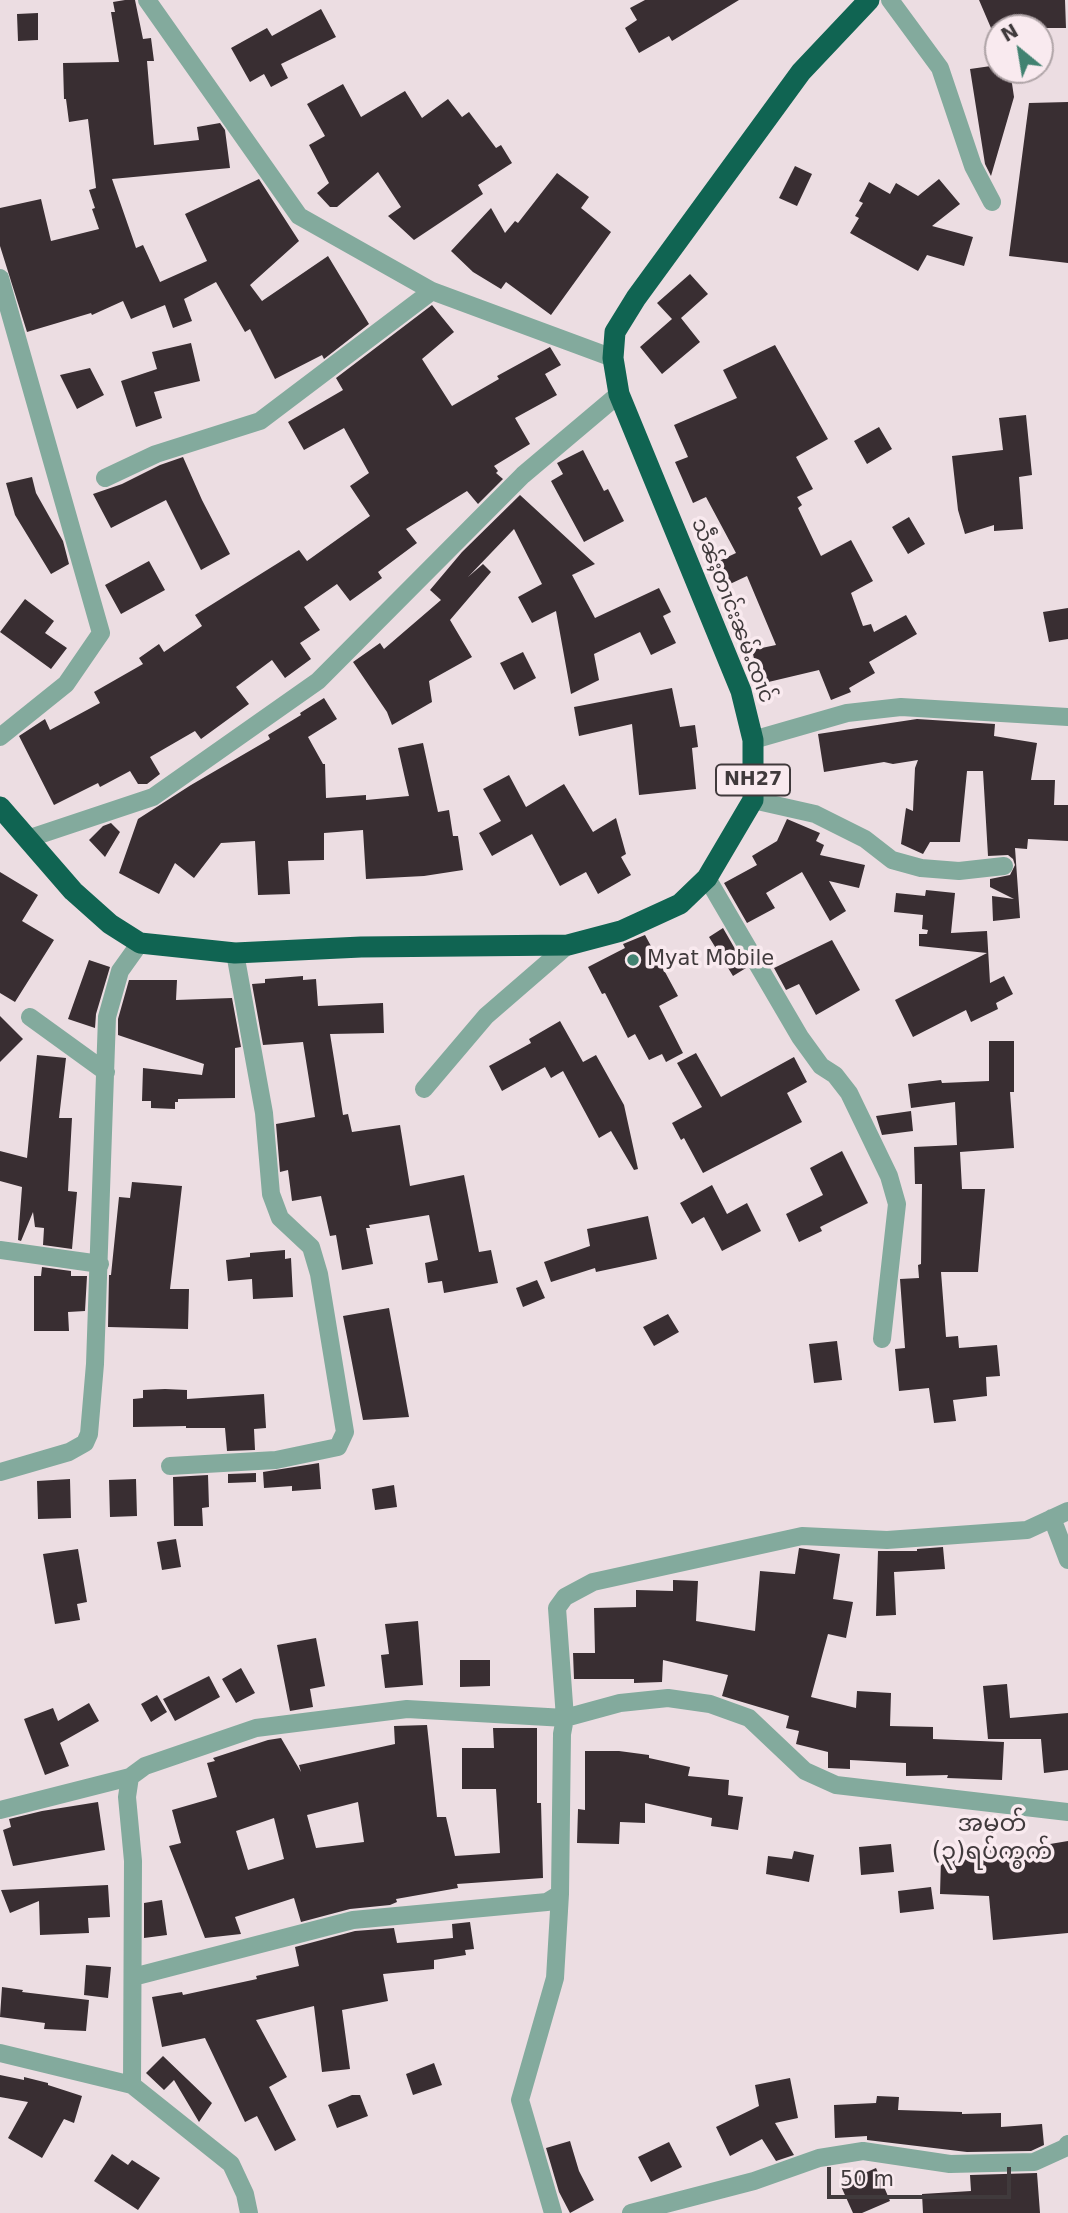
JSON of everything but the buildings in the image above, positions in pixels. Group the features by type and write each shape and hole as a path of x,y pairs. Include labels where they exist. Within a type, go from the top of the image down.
{"highway":[{"name":"သဵၼ်ႈတၢင်းၼမ်ႉၸၢင်","path":"0,807 73,891 110,924 140,943 235,953 361,947 568,944 621,931 680,904 707,878 752,800 752,740 741,691 619,394 613,358 615,332 636,298 801,72 869,0"}],"street":[{"path":"147,0 299,216 432,292 613,358"},
{"path":"890,0 940,68 973,166 992,202"},
{"path":"0,278 101,633 66,684 0,737"},
{"path":"105,478 156,454 260,421 432,292"},
{"path":"27,839 153,797 318,681 523,475 619,394"},
{"path":"752,740 847,713 901,707 1068,717"},
{"path":"752,800 815,814 864,839 892,860 921,869 959,871 1004,866"},
{"path":"707,878 800,1037 821,1066 835,1074 849,1093 889,1176 897,1204 882,1339"},
{"path":"0,1472 69,1452 85,1443 89,1434 100,1264 107,1017 120,971 140,943"},
{"path":"424,1089 486,1016 568,944"},
{"path":"170,1466 276,1460 338,1447 345,1433 324,1300 311,1247 280,1217 271,1194 264,1113 235,953"},
{"path":"30,1017 106,1072"},
{"path":"0,1250 100,1264"},
{"path":"553,2213 520,2100 555,1978 561,1894 562,1734 565,1718 557,1608 565,1597 593,1582 803,1536 887,1540 1027,1530 1060,1515 1068,1560"},
{"path":"0,1810 130,1777 145,1766 256,1728 407,1709 565,1718 620,1703 668,1698 710,1704 749,1717 805,1771 836,1785 1068,1812"},
{"path":"130,1777 127,1797 133,1861 132,2085"},
{"path":"132,1978 353,1920 547,1902 561,1894"},
{"path":"0,2053 132,2085 231,2164 245,2194 249,2213"},
{"path":"631,2213 754,2181 819,2158 841,2154 863,2151 950,2164 1034,2162 1065,2148 1068,2144"}],"place":[{"name":"Myat Mobile","path":"633,960"}],"district":[{"name":"အမှတ် (၃)ရပ်ကွက်","path":"992,1839"}]}
